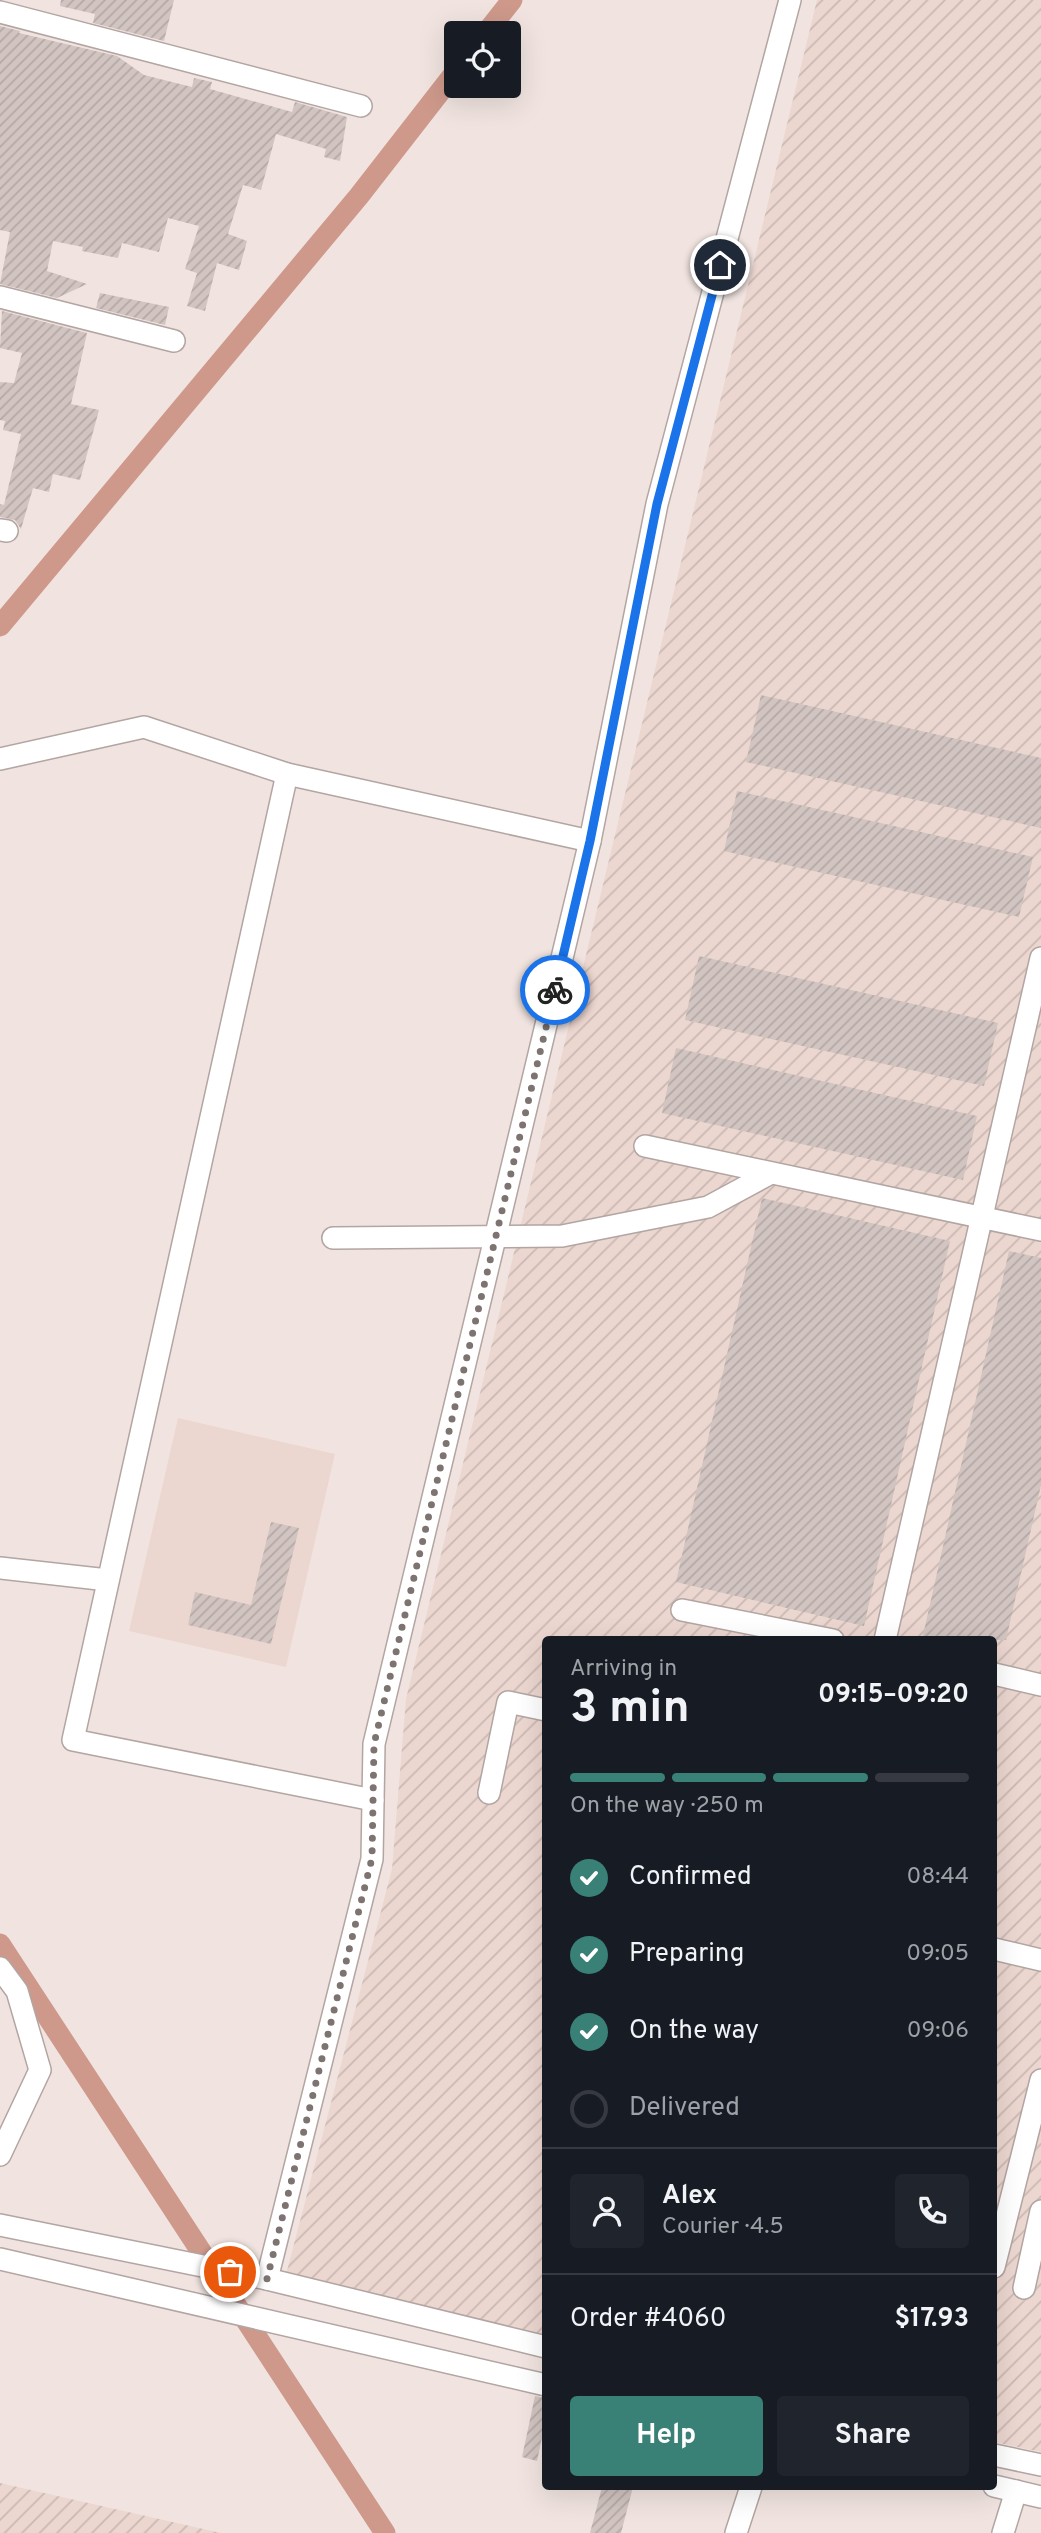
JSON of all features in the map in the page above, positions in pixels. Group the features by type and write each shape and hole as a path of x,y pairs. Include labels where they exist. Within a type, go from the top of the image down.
{"street":[{"path":"267,2279 372,1858 374,1744 590,841 657,504 790,0"},
{"path":"0,12 360,106"},
{"path":"0,297 174,341"},
{"path":"0,760 144,727 287,774 590,841"},
{"path":"287,774 73,1740 373,1800"},
{"path":"886,1636 1041,958"},
{"path":"645,1146 1041,1230"},
{"path":"333,1238 562,1236 708,1207 771,1173"},
{"path":"0,1568 108,1580"},
{"path":"682,1610 813,1636"},
{"path":"997,1675 1041,1685"},
{"path":"489,1793 509,1702 542,1709"},
{"path":"997,1950 1041,1960"},
{"path":"0,1968 17,1992 40,2070 0,2155"},
{"path":"997,2255 1041,2080"},
{"path":"1024,2288 1041,2211"},
{"path":"0,2225 267,2279 542,2346"},
{"path":"0,2259 542,2384"},
{"path":"997,2456 1041,2465"},
{"path":"997,2487 1041,2497"},
{"path":"736,2533 750,2490"},
{"path":"1003,2533 1016,2491"}],"shaded area":[{"path":"817,0 1041,0 1041,2452 997,2443 997,1636 542,1636 542,2345 282,2290 392,1869 406,1699"},
{"path":"178,1418 335,1454 286,1667 129,1631"},
{"path":"0,2483 221,2533 0,2533"}],"building":[{"path":"61,0 174,0 164,41 93,23 95,14 60,6"},
{"path":"0,26 117,56 144,75 192,87 194,78 212,82 210,89 292,112 295,102 347,117 340,161 324,157 326,149 276,134 261,190 243,185 228,234 247,241 239,270 217,263 205,311 187,306 197,273 185,269 199,226 168,218 159,252 122,243 118,258 82,251 83,247 53,241 47,271 87,284 57,298 0,284 10,232 0,230"},
{"path":"100,293 169,307 165,325 96,308"},
{"path":"2,311 87,333 71,404 99,410 80,480 53,474 49,492 33,488 21,529 15,520 0,517 0,504 4,505 21,434 3,430 5,421 0,420 0,382 14,383 22,353 0,348"},
{"path":"761,695 1041,758 1041,828 746,762"},
{"path":"737,791 1033,857 1019,917 724,851"},
{"path":"699,956 998,1023 984,1086 685,1020"},
{"path":"676,1048 977,1116 963,1180 662,1113"},
{"path":"762,1198 950,1241 864,1626 676,1582"},
{"path":"1009,1251 1041,1258 1041,1485 1006,1640 997,1640 997,1636 923,1636"},
{"path":"271,1522 299,1528 271,1644 188,1625 195,1592 251,1605"},
{"path":"535,2396 542,2397 542,2438 537,2461 522,2457"},
{"path":"601,2490 632,2490 621,2533 590,2533"}],"waterway":[{"path":"495,21 512,0"},
{"path":"0,626 359,196 444,87"},
{"path":"0,1944 385,2533"}],"way so far":[{"path":"230,2272 267,2279 372,1858 374,1744 555,990"}],"route":[{"path":"555,990 590,841 657,504 720,265"}]}
